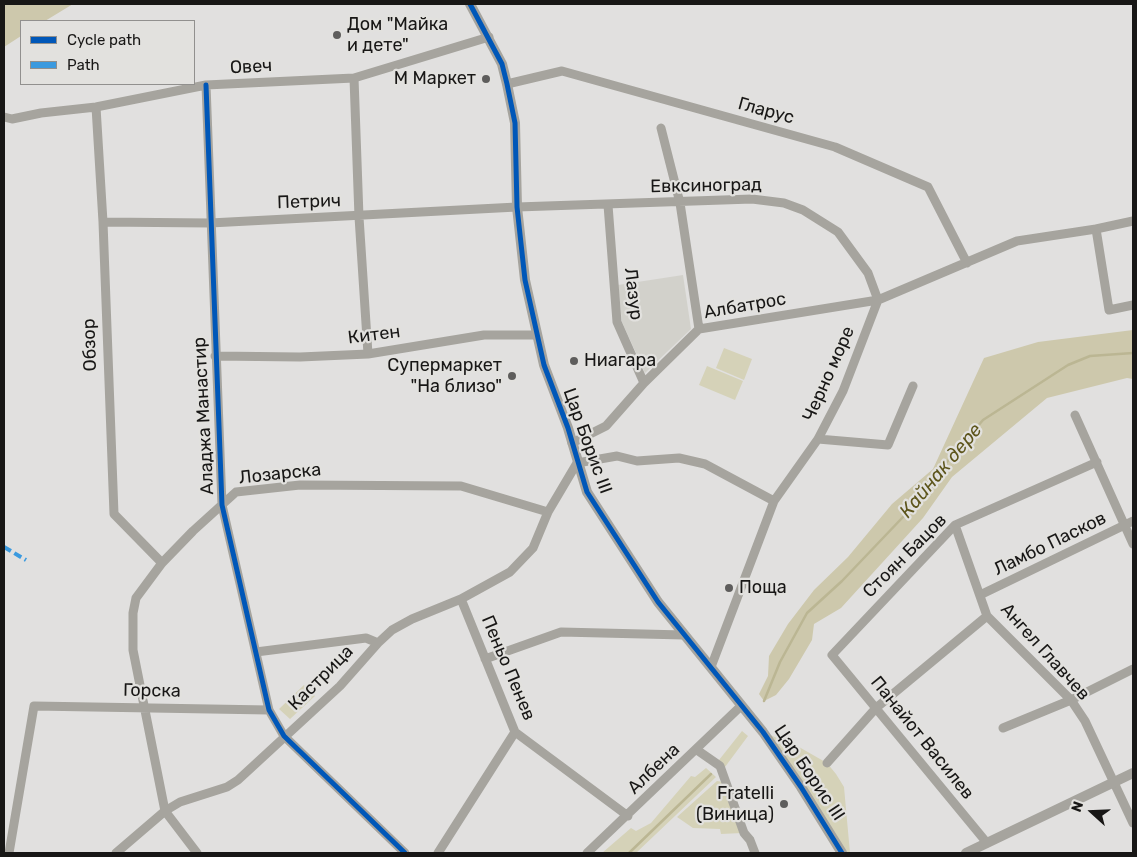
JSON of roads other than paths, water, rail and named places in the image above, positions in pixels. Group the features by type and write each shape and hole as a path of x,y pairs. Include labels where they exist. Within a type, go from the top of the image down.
{"street":[{"name":"Цар Борис III","path":"470,4 502,64 507,84 515,123 517,207 525,280 544,365 587,492 658,602 711,667 801,787 842,853"},
{"name":"Овеч","path":"8,118 96,107 206,85 354,78 489,37"},
{"name":"Гларус","path":"507,84 562,71 835,147 928,188 967,263"},
{"path":"354,78 359,216 368,354"},
{"name":"Аладжа Манастир","path":"206,85 222,505 270,710 284,736 405,853"},
{"name":"Обзор","path":"96,107 103,222 114,514 162,562"},
{"path":"661,128 680,202 699,329"},
{"name":"Евксиноград","path":"517,207 752,199 784,203 803,210 838,232 868,273 878,300"},
{"name":"Лазур","path":"608,205 617,322 644,383"},
{"name":"Петрич","path":"103,222 210,223 517,207"},
{"path":"878,300 1017,240 1096,229 1133,221"},
{"path":"1096,229 1109,310 1133,305"},
{"name":"Албатрос","path":"572,444 606,426 644,383 699,329 878,300"},
{"name":"Черно море","path":"711,667 774,501 818,440 843,391 878,300"},
{"name":"Китен","path":"215,356 300,357 368,354 484,335 537,334"},
{"path":"818,440 888,445 912,386"},
{"path":"1075,415 1133,544"},
{"path":"577,463 617,456 637,461 679,458 705,464 774,501"},
{"name":"Стоян Бацов","path":"832,655 955,525 1097,462"},
{"name":"Кастрица","path":"116,853 165,811 180,802 227,787 238,780 340,686 392,630 412,619 461,599 510,572 533,548 548,512 577,463"},
{"name":"Лозарска","path":"165,811 133,650 136,598 162,562 192,531 236,492 300,485 461,486 548,512"},
{"name":"Ламбо Пасков","path":"980,595 1133,521"},
{"name":"Ангел Главчев","path":"955,525 987,616 1070,700 1085,721 1133,824"},
{"name":"Пеньо Пенев","path":"461,599 515,732 628,816"},
{"path":"827,763 876,708 987,616"},
{"path":"485,659 561,632 684,635"},
{"name":"Кастрица","path":"256,652 366,638 378,643"},
{"name":"Панайот Василев","path":"832,655 987,843"},
{"path":"1003,728 1070,700 1133,670"},
{"name":"Горска","path":"10,853 34,706 270,710"},
{"name":"Албена","path":"587,853 628,816 741,706"},
{"path":"438,853 515,732"},
{"path":"697,750 720,766 755,853"},
{"path":"966,853 1133,773"},
{"path":"165,811 197,853"}],"waterway":[{"name":"Кайнак дере","path":"764,701 780,662 807,613 842,581 944,474 946,463 983,420 1068,365 1090,356 1133,353"},
{"name":"Кайнак дере","path":"629,853 711,774"}],"place":[{"name":"Дом \"Майка и дете\"","path":"337,35"},
{"name":"М Маркет","path":"486,79"},
{"name":"Ниагара","path":"574,361"},
{"name":"Супермаркет \"На близо\"","path":"512,376"},
{"name":"Поща","path":"729,588"},
{"name":"Fratelli (Виница)","path":"784,804"}]}
